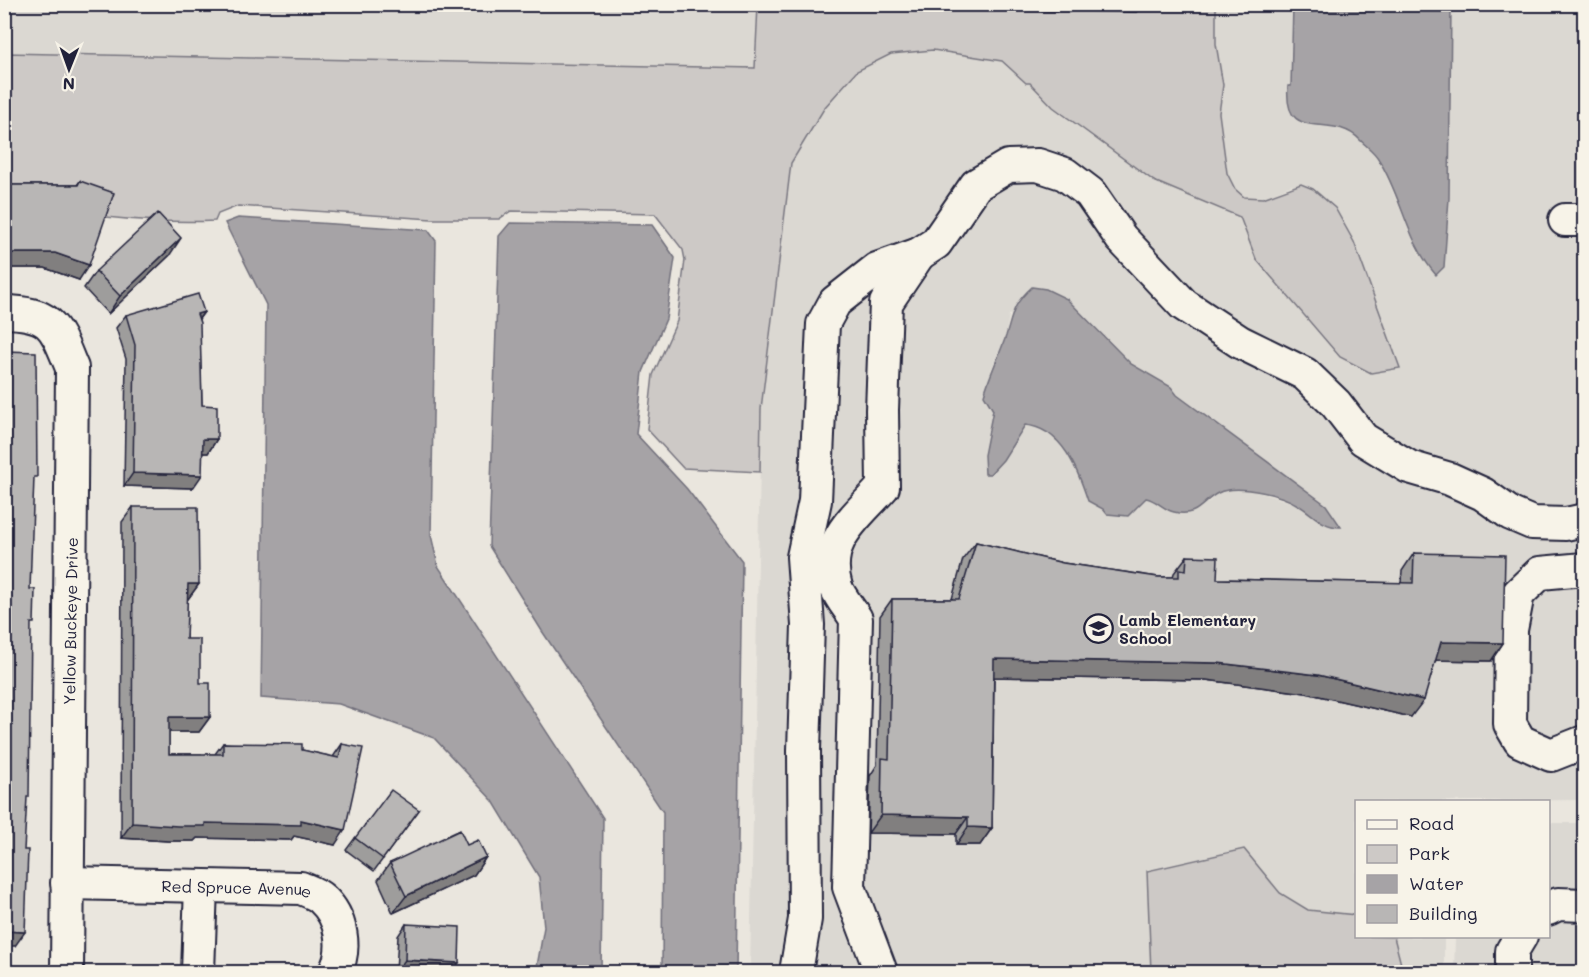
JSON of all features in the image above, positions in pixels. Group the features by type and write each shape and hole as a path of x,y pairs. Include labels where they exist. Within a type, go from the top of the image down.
{"street":[{"path":"796,972 805,919 804,750 808,625 803,557 815,501 823,324 835,302 877,270 919,254 936,243 976,185 1008,166 1038,165 1065,174 1090,193 1121,238 1184,305 1240,342 1305,374 1336,404 1363,439 1409,467 1450,478 1483,494 1511,514 1532,523 1566,524 1584,520"},
{"path":"880,972 849,887 856,619 836,588 832,554 842,532 884,487 882,410 886,303 919,254"},
{"name":"Yellow Buckeye Drive","path":"4,312 33,313 57,331 72,368 67,972"},
{"path":"1584,569 1540,573 1518,594 1511,630 1510,724 1520,741 1551,755 1584,742"},
{"name":"Red Spruce Avenue","path":"68,883 301,888 322,898 340,925 340,963 335,972"},
{"path":"198,972 201,886"},
{"path":"1550,908 1558,904 1584,905"},
{"path":"1512,972 1512,951 1520,938"}],"shaded area":[{"path":"5,5 758,5 755,68 5,53"},
{"path":"1216,5 1293,5 1291,86 1297,121 1351,130 1379,159 1420,256 1449,89 1451,5 1584,5 1584,800 1355,800 1355,915 1308,910 1280,893 1244,849 1147,870 1151,972 750,972 761,409 791,163 825,107 857,71 891,54 933,50 1001,61 1025,83 1030,83 1053,107 1154,181 1240,217 1256,259 1340,357 1371,373 1399,368 1354,242 1292,185 1263,198 1244,197 1235,190 1227,173 1219,113 1222,86 1216,44","holes":["1067,299 1131,364 1171,387 1177,395 1326,505 1297,504 1250,490 1230,490 1216,494 1209,502 1173,512 1156,500 1146,498 1137,509 1103,509 1088,501 1074,462 1055,439 1039,426 1025,424 1003,460 984,455 993,410 991,370 1006,335 1009,315"]},
{"path":"1550,823 1584,823 1584,972 1454,972 1455,938 1550,938"},
{"path":"1394,938 1444,938 1444,972 1403,972"}],"green space":[{"path":"758,5 1216,5 1216,44 1223,85 1219,113 1227,173 1235,189 1244,197 1263,198 1301,184 1313,189 1335,208 1354,242 1400,368 1371,373 1340,357 1256,259 1240,217 1154,181 1053,107 1030,83 1026,83 1002,61 933,50 891,54 857,71 825,107 791,163 761,409 760,472 683,468 647,429 653,375 677,321 685,260 683,250 655,214 511,211 499,219 432,219 238,206 218,214 215,221 189,222 83,215 5,202 5,53 755,68"},
{"path":"1244,849 1280,893 1308,910 1355,915 1355,938 1394,938 1403,972 1151,972 1147,871"}],"water":[{"path":"1293,5 1451,5 1449,198 1444,267 1436,275 1418,247 1387,174 1375,154 1349,132 1336,127 1301,122 1293,116 1289,104 1288,86 1291,86"},
{"path":"238,218 428,230 436,241 431,535 438,566 603,818 601,972 536,972 544,927 539,877 493,801 434,738 339,704 261,698 266,305 225,223"},
{"path":"510,223 652,225 675,258 666,319 643,372 636,434 687,489 742,561 736,972 662,972 663,812 542,631 489,546 499,236"},
{"path":"1032,287 1046,289 1067,299 1131,364 1171,387 1177,395 1326,505 1341,527 1323,523 1287,500 1245,490 1218,493 1189,513 1170,511 1146,498 1128,516 1107,514 1103,509 1088,501 1079,476 1067,452 1059,442 1038,428 1025,425 1003,460 990,474 985,474 984,455 993,410 984,395 1014,309"}],"building":[{"path":"80,181 114,193 89,265 55,253 11,253 11,248 4,248 4,185 78,185"},
{"path":"158,213 181,238 120,296 96,271"},
{"path":"198,294 204,312 197,314 200,323 202,405 217,406 217,439 203,439 202,475 133,473 135,345 126,315"},
{"path":"4,351 36,352 37,477 34,477 30,589 35,589 34,623 31,623 29,797 27,797 24,850 28,850 25,932 4,931"},
{"path":"133,507 198,507 199,584 188,584 186,639 200,639 200,683 210,683 210,717 169,717 169,754 223,754 223,743 302,744 302,750 339,758 342,744 363,748 345,830 301,820 301,825 205,823 205,826 178,826 132,823"},
{"path":"976,542 1063,563 1158,577 1179,577 1179,569 1186,570 1187,556 1218,557 1217,579 1413,583 1414,553 1505,555 1503,643 1441,642 1424,700 1318,675 1218,663 994,659 992,828 968,827 968,817 881,815 882,758 889,759 892,599 959,599"},
{"path":"391,790 419,810 383,859 355,838"},
{"path":"460,830 467,845 478,840 486,857 406,896 390,863"},
{"path":"406,924 460,927 459,963 405,960"}],"place":[{"name":"Lamb Elementary School","path":"1098,628"}]}
